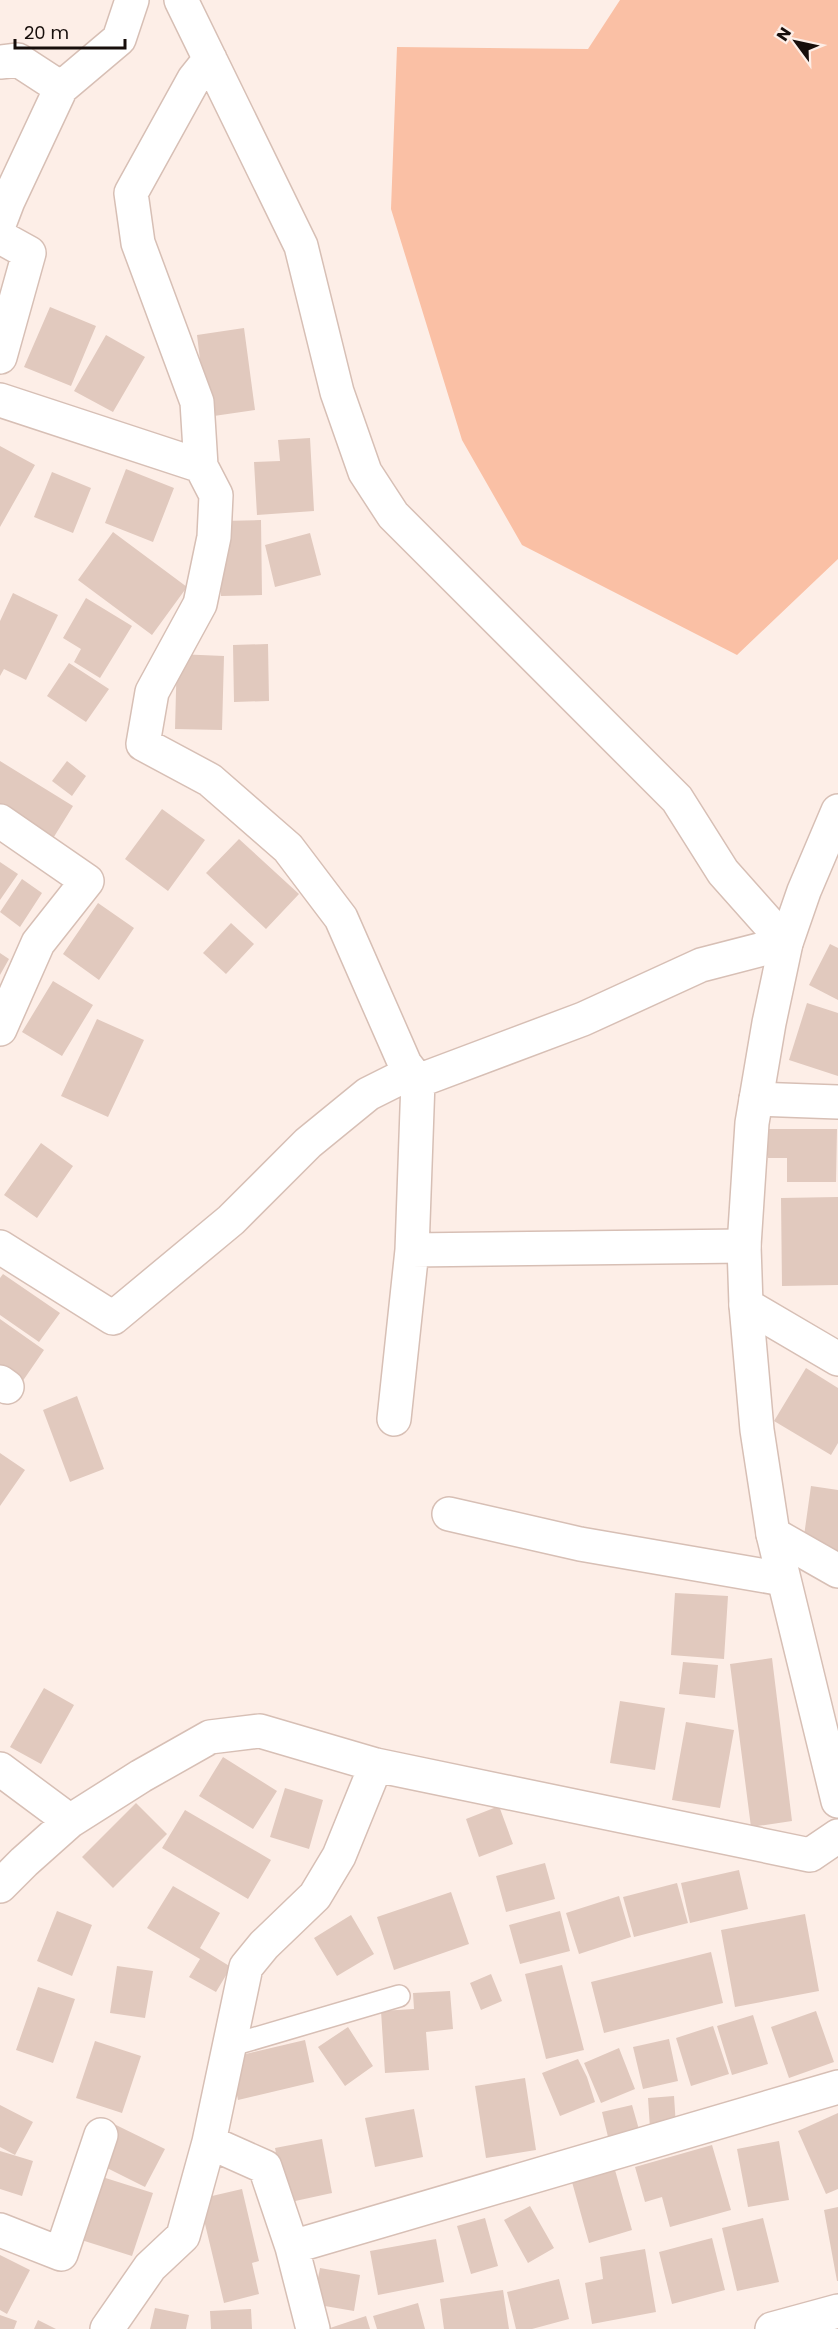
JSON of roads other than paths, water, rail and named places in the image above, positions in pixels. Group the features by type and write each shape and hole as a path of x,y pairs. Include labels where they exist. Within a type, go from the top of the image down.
{"street":[{"path":"0,222 61,88 119,39 132,0"},
{"path":"181,0 301,246 341,402 365,472 393,515 677,799 723,872 786,943"},
{"path":"210,59 194,78 131,193 138,243 196,402 201,466 216,495 211,548 200,604 152,692 143,744 210,780 288,848 341,918 405,1064 418,1082 412,1250 394,1419"},
{"path":"0,62 18,60 61,88"},
{"path":"0,237 29,253 0,357"},
{"path":"0,400 201,466"},
{"path":"838,811 804,891 786,943 769,1023 752,1123 744,1246 746,1305 757,1430 773,1534 838,1801"},
{"path":"0,821 87,881 38,943 0,1029"},
{"path":"0,1247 113,1318 231,1220 308,1143 368,1094 398,1079 418,1082 583,1019 701,965 786,943"},
{"path":"756,1099 838,1102"},
{"path":"412,1250 744,1246"},
{"path":"746,1305 838,1359"},
{"path":"449,1514 580,1544 783,1579"},
{"path":"773,1534 838,1571"},
{"path":"0,1886 70,1821 141,1776 210,1737 260,1731 376,1765 810,1855 838,1836"},
{"path":"107,2329 150,2267 183,2236 209,2142 246,1967 264,1945 315,1896 339,1857 376,1765"},
{"path":"0,1768 70,1821"},
{"path":"292,2247 838,2087"},
{"path":"0,2230 61,2254 100,2135"},
{"path":"209,2142 265,2167 292,2247 313,2329"},
{"path":"772,2329 838,2311"}],"lane":[{"path":"230,2046 399,1996"}]}
